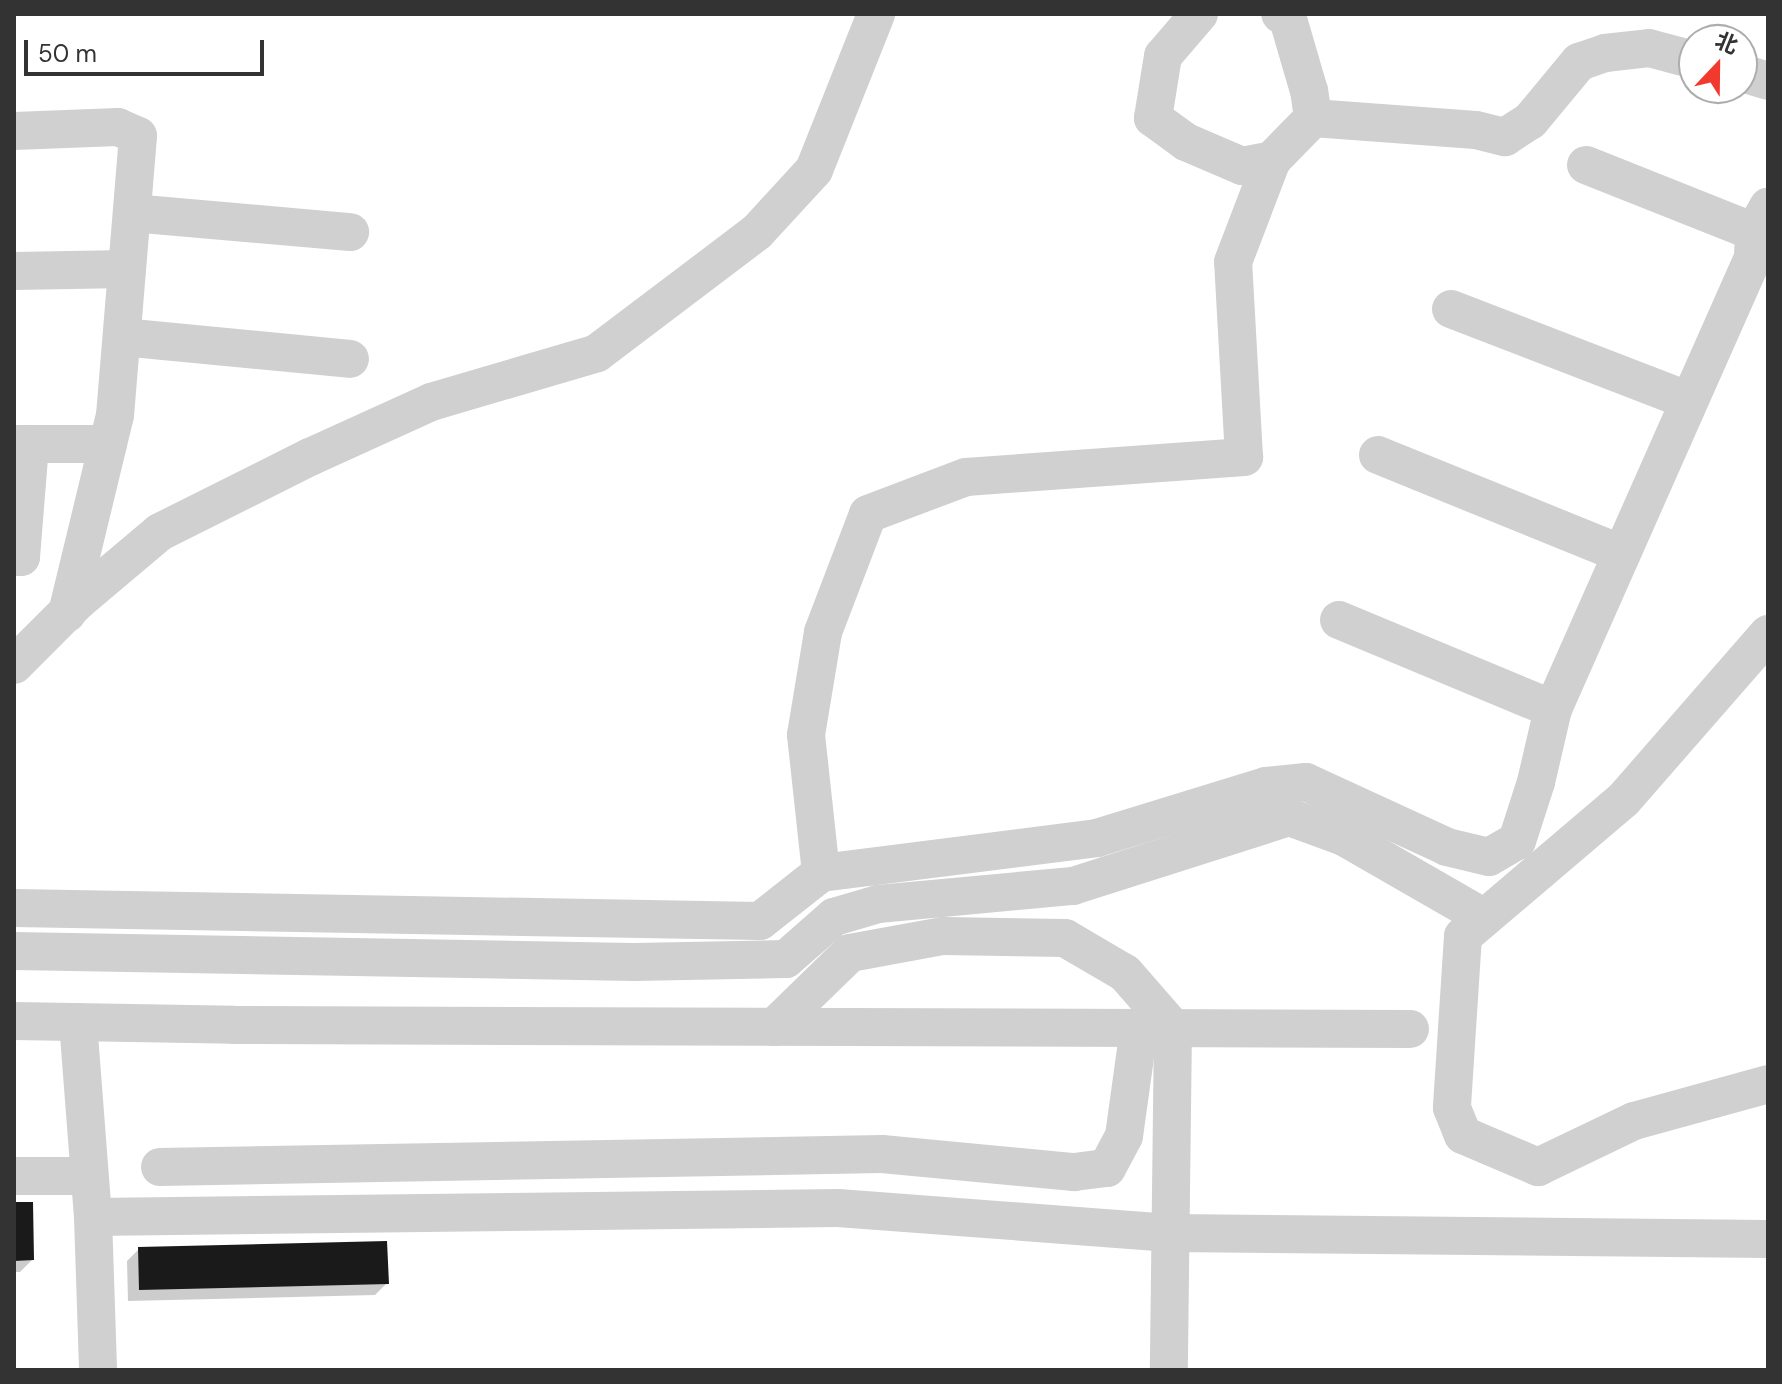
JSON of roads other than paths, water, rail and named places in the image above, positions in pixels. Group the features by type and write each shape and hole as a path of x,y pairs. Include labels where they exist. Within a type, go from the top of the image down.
{"street":[{"path":"14,665 67,613 160,532 310,457 431,402 597,353 757,232 814,170 876,14"},
{"path":"1199,14 1163,56 1153,118 1186,142 1242,166 1272,160"},
{"path":"1280,14 1287,16 1313,118"},
{"path":"821,873 806,735 823,632 868,514 966,477 1244,457 1233,262 1272,160 1313,118 1476,130 1505,137 1530,121 1579,62 1605,53 1649,48 1678,56"},
{"path":"14,131 118,127 138,136 115,415 67,613"},
{"path":"14,908 760,921 821,873 1097,838 1266,786 1306,782 1447,847 1489,857 1517,841 1536,782 1553,709 1753,257 1761,219 1586,165"},
{"path":"132,213 350,232"},
{"path":"14,271 127,269"},
{"path":"1451,309 1689,401"},
{"path":"122,337 350,359"},
{"path":"14,557 21,557 22,444 108,444"},
{"path":"1378,455 1622,554"},
{"path":"1339,620 1553,709"},
{"path":"1768,634 1623,800 1463,936 1452,1108 1463,1135 1538,1167 1634,1121 1768,1084"},
{"path":"14,951 634,962 786,959 834,917 878,904 1073,886 1289,817 1344,837 1483,917"},
{"path":"774,1027 850,953 943,936 1065,938 1125,973 1156,1028 1170,1233 1169,1370"},
{"path":"14,1021 1410,1029"},
{"path":"78,1022 93,1217 98,1370"},
{"path":"160,1167 882,1154 1074,1172 1107,1168 1124,1136 1156,1028"},
{"path":"14,1176 89,1176"},
{"path":"93,1217 838,1208 1170,1233 1768,1239"}]}
